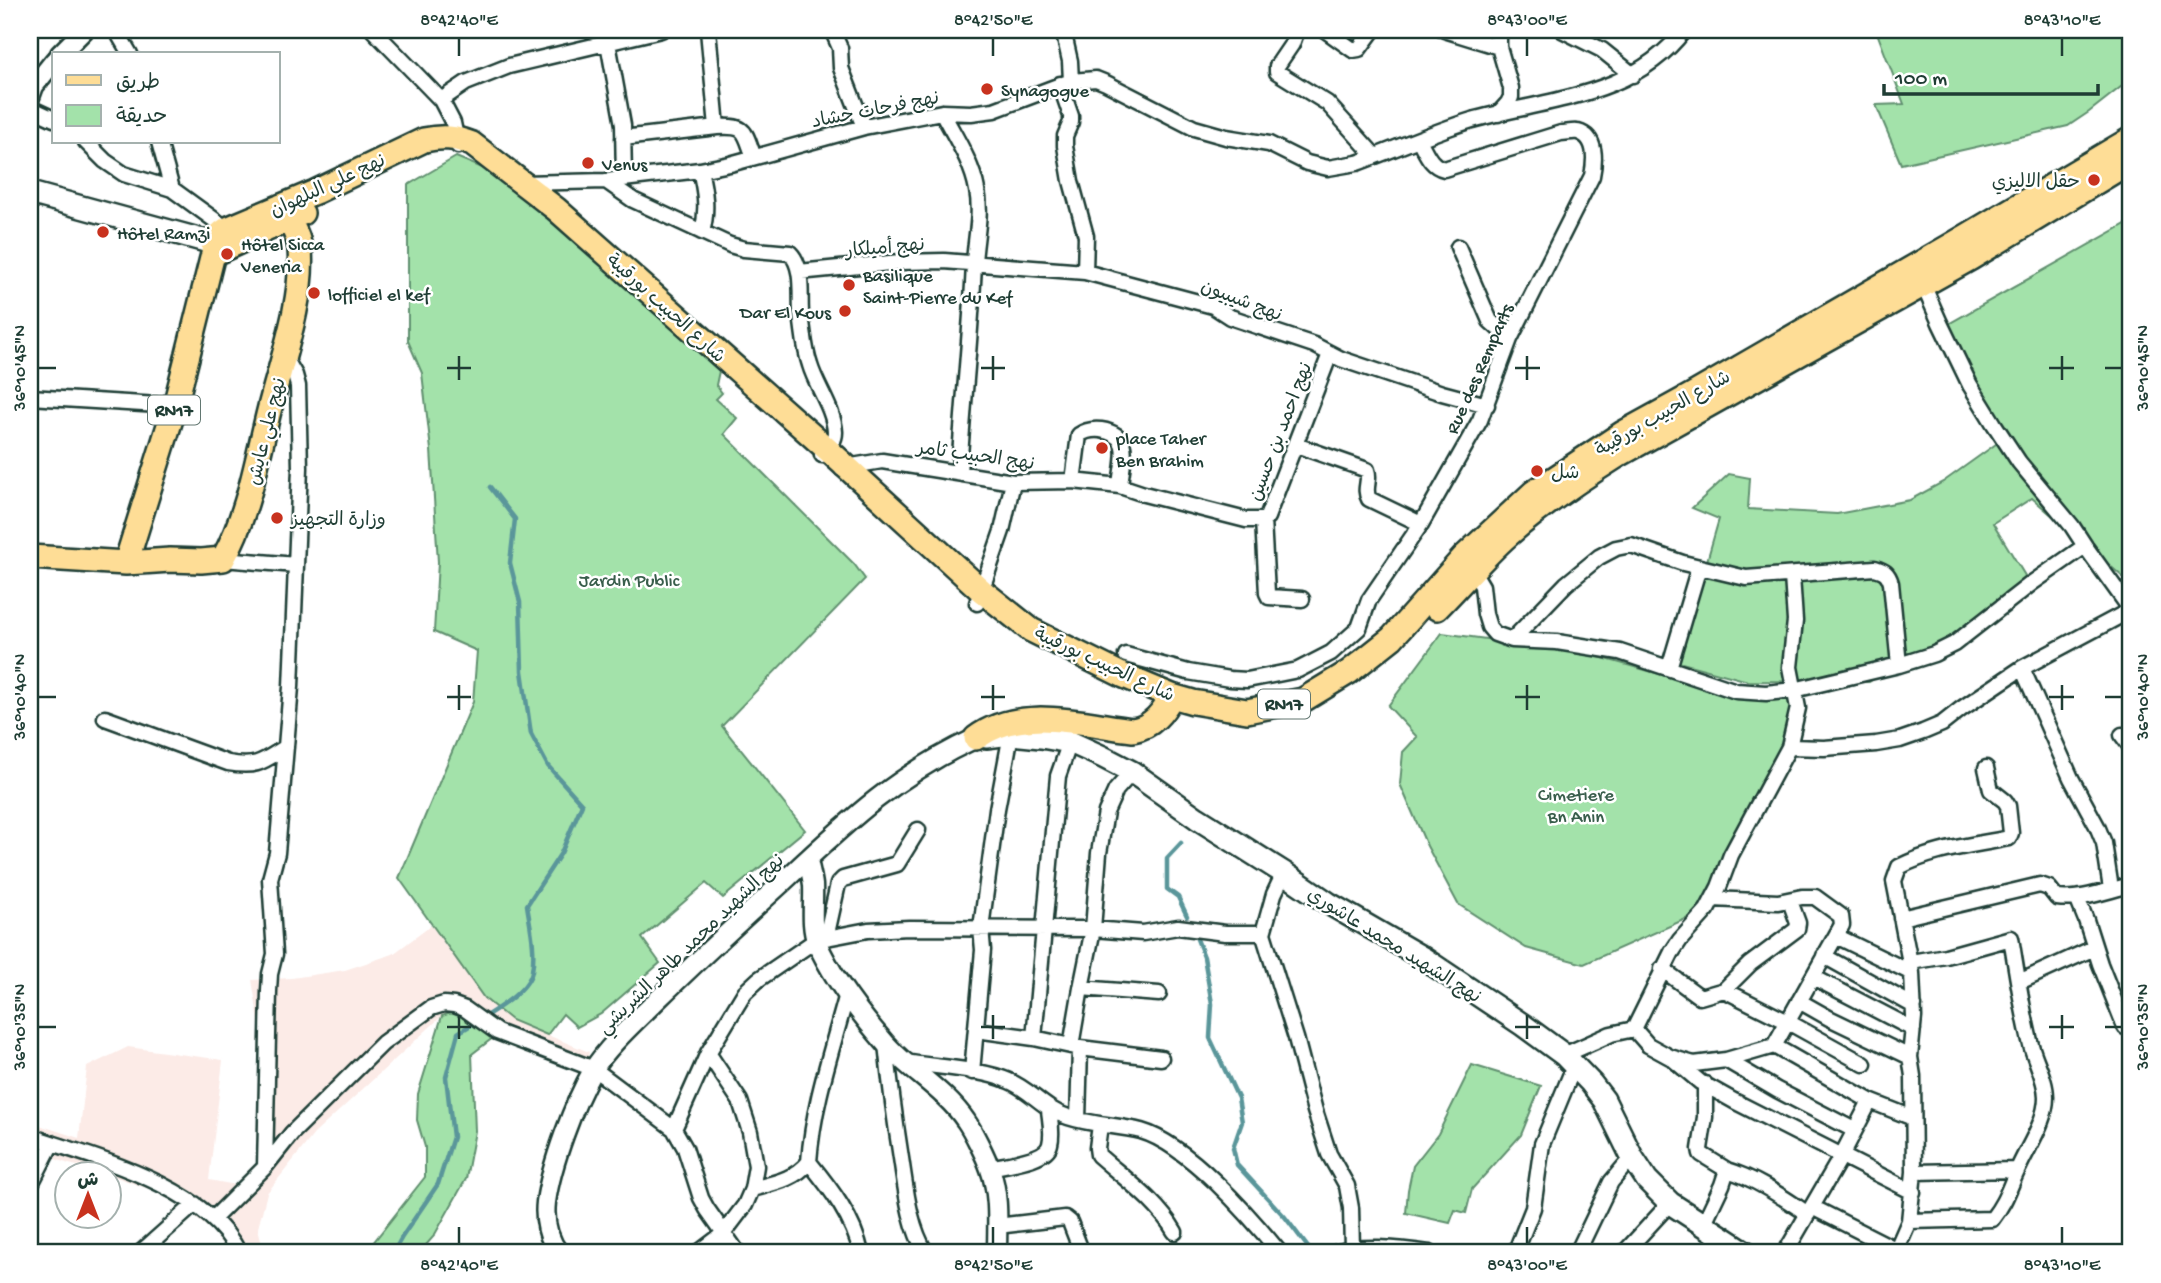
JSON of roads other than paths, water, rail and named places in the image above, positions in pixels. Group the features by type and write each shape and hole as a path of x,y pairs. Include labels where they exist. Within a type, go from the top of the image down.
{"main road":[{"name":"شارع الحبيب بورقيبة","path":"458,144 520,185 823,453 1025,639 1116,687 1168,702 1204,719 1248,722 1301,713 1326,704 1357,684 1401,645 1469,564 1537,511 1606,463 1919,276 2131,139"},
{"name":"نهج علي البلهوان","path":"219,244 284,213 458,144"},
{"name":"شارع الحبيب بورقيبة","path":"1919,276 2131,161"},
{"path":"30,193 219,244"},
{"name":"نهج علي عايش","path":"223,559 239,526 284,356 301,270 297,236 284,213"},
{"name":"RN17","path":"126,563 175,406 219,244"},
{"path":"30,557 126,563 223,559"},
{"path":"976,738 1001,724 1029,720 1067,720 1133,730 1143,728 1168,702"},
{"name":"نهج الشهيد محمد عاشوري","path":"976,738 1011,734 1070,742 1103,757 1132,772 1197,818 1328,903 1423,958 1569,1059 1604,1100 1632,1157 1647,1180 1670,1203 1747,1253"}],"street":[{"path":"62,52 84,30"},
{"path":"116,30 129,52"},
{"path":"373,30 441,100 458,144"},
{"path":"441,100 466,83 502,69 661,30"},
{"path":"708,30 717,127"},
{"path":"832,30 840,48 841,68 864,127"},
{"path":"1062,30 1070,61 1065,82 1071,122 1065,136 1065,146 1071,181 1086,236 1085,272"},
{"path":"1297,30 1292,44 1277,66 1277,72 1327,103 1374,155"},
{"path":"1325,30 1353,50 1359,49 1373,30"},
{"path":"1444,30 1499,47"},
{"path":"1498,114 1511,97 1511,88 1499,47 1499,30"},
{"path":"1562,30 1602,50 1633,75"},
{"name":"نهج فرحات حشاد","path":"520,185 606,181 700,170 864,127 942,112 982,113 1065,82 1097,79 1194,128 1226,137 1269,144 1307,163 1328,168 1337,167 1357,163 1472,120 1583,94 1633,75 1654,61 1684,30"},
{"path":"608,43 622,116 624,179"},
{"path":"31,88 52,63"},
{"path":"30,108 52,118"},
{"path":"942,112 974,175 980,209 959,473"},
{"path":"623,138 739,127 744,131 754,157"},
{"name":"Rue des Remparts","path":"1126,656 1169,668 1230,679 1258,678 1298,670 1331,653 1359,628 1374,592 1421,524 1487,404 1510,339 1592,176 1595,162 1591,142 1577,132 1561,133 1444,169 1436,167 1419,140"},
{"path":"88,144 105,161 124,174 172,189"},
{"path":"160,144 172,189 219,244"},
{"path":"700,170 706,209 702,232"},
{"path":"606,181 633,200 730,245 744,249 790,253 794,257 799,272 800,314 809,363 834,424 834,438 823,453"},
{"path":"1458,247 1490,321 1510,339"},
{"name":"نهج أميلكار","path":"799,272 900,262 944,261 974,264"},
{"name":"نهج شيبيون","path":"974,264 1085,272 1213,306 1230,317 1314,345 1340,359 1442,393 1487,404"},
{"path":"1789,747 1849,747 1900,740 1942,724 2022,668 2131,610 2072,526 2019,462 1994,424 1958,360 1919,276"},
{"name":"نهج احمد بن حسين","path":"1263,520 1267,517 1330,354"},
{"path":"265,1167 269,991 275,954 270,878 277,853 286,747 300,468 299,394 295,375 284,356"},
{"path":"30,397 175,406"},
{"path":"1073,481 1079,435 1093,429 1112,432 1121,438 1124,446 1120,486"},
{"path":"1296,445 1367,470 1369,474 1366,490 1369,499 1421,524"},
{"name":"نهج الحبيب ثامر","path":"841,470 882,461 1013,482 1073,481 1120,486 1246,520 1263,520"},
{"path":"980,597 1002,531 1013,482"},
{"path":"1263,520 1267,593 1269,597 1301,599"},
{"path":"1511,640 1566,584 1599,557 1616,548 1631,545 1699,567 1746,578 1875,568 1884,570 1891,583 1899,665"},
{"path":"1469,564 1482,586 1485,614 1489,627 1495,634 1511,640 1557,642 1620,652 1736,691 1750,693 1794,690 1934,654 1954,644 2032,583 2085,546"},
{"path":"223,559 296,565"},
{"path":"1669,668 1699,567"},
{"path":"1634,1029 1662,969 1680,940 1707,910 1731,855 1789,747 1798,708 1790,667 1796,621 1792,576"},
{"path":"2022,668 2104,843 2111,889"},
{"path":"105,718 228,763 247,767 260,763 286,747"},
{"path":"972,1072 983,950 981,928 997,809 1011,734"},
{"name":"نهج الشهيد محمد طاهر الشريشي","path":"559,1253 549,1237 546,1203 562,1141 594,1069 625,1031 836,831 895,783 976,738"},
{"path":"1034,1038 1058,776 1070,742"},
{"path":"1705,1084 1701,1154 1727,1170 1745,1175 1810,1211 1896,1251 1909,1221 1913,1192 1913,1076 1910,1057 1914,1006 1912,967 1894,881 1899,867 1923,856 2010,836 2008,806 1991,790 1986,768"},
{"path":"1078,1120 1076,1047 1081,988 1093,929 1099,853 1107,812 1116,790 1132,772"},
{"path":"821,939 838,884 843,879 897,864 918,830"},
{"path":"808,859 813,883 813,922 831,969 886,1044 966,1121 990,1168 995,1190 997,1253"},
{"path":"1284,873 1274,894 1263,933 1329,1154 1346,1186 1350,1208 1344,1251 1373,1247 1430,1253"},
{"path":"813,883 838,884"},
{"path":"1901,918 2040,885 2049,888 2057,898 2077,898 2131,885"},
{"path":"1670,1057 1694,1063 1726,1060 1774,1046 1842,925 1841,916 1815,897 1778,902 1713,899"},
{"path":"2077,898 2125,1027"},
{"path":"1662,969 1700,997 1724,990 1750,964 1797,929 1798,923 1790,901"},
{"path":"674,1129 708,1053 746,992 759,979 821,939 868,930 909,928 1093,929 1143,933 1188,927 1225,933 1263,933"},
{"path":"1836,936 1912,967 2011,938 2031,1043 2044,1083 2046,1097 2043,1116 2017,1170 2004,1205 1992,1219 1909,1221"},
{"path":"2019,982 2094,948"},
{"path":"1824,956 1914,1006"},
{"path":"1813,977 1913,1029"},
{"path":"1081,988 1159,994"},
{"path":"1724,990 1864,1064"},
{"path":"752,1189 790,1178 802,1171 809,1162 811,1131 820,1089 847,993"},
{"path":"1799,1001 1910,1057"},
{"path":"214,1219 265,1167 292,1133 383,1043 431,1008 444,1004 465,1009 497,1032 594,1069 674,1129 685,1148 701,1198 738,1253"},
{"path":"1515,1253 1533,1208 1542,1144 1569,1059 1611,1034 1634,1029"},
{"path":"1634,1029 1648,1045 1670,1057 1705,1084 1913,1192"},
{"path":"976,1030 1161,1058"},
{"path":"886,1044 892,1104 908,1199 917,1234 926,1253"},
{"path":"1774,1046 1870,1101 1913,1118"},
{"path":"698,1253 723,1234 745,1205 752,1189 755,1158 746,1117 733,1087 708,1053"},
{"path":"1726,1060 1854,1130"},
{"path":"905,1062 972,1072 1012,1082 1049,1110 1078,1120 1142,1132 1177,1150 1245,1211 1280,1253"},
{"path":"1785,1253 1870,1101"},
{"path":"990,1168 1046,1153 1050,1146 1049,1110"},
{"path":"1100,1125 1098,1155 1140,1191 1175,1232"},
{"path":"30,1136 147,1178 214,1219 234,1242 239,1253"},
{"path":"30,1186 51,1143"},
{"path":"1577,1253 1606,1189 1632,1157"},
{"path":"809,1162 831,1190 851,1225 861,1253"},
{"path":"1706,1253 1727,1170"},
{"path":"1914,1172 2017,1170"},
{"path":"1625,1253 1670,1203"},
{"path":"140,1253 195,1205"},
{"path":"997,1226 1065,1217 1070,1222 1082,1253"}],"waterway":[{"path":"393,1253 438,1184 453,1137 446,1077 458,1033 512,998 528,980 532,971 533,954 527,905 561,853 582,804 548,766 531,734 522,671 520,602 510,563 515,519 490,487"},
{"path":"1181,843 1167,858 1167,889 1178,897 1187,916"},
{"path":"1197,939 1204,957 1212,1004 1210,1038 1238,1098 1242,1122 1233,1148 1237,1165 1285,1217 1310,1250"}],"place":[{"name":"Synagogue","path":"987,89"},
{"name":"Venus","path":"588,163"},
{"name":"حقل الاليزي","path":"2094,180"},
{"name":"Hôtel Ramzi","path":"103,232"},
{"name":"Hôtel Sicca Veneria","path":"227,254"},
{"name":"Basilique Saint-Pierre du Kef","path":"849,285"},
{"name":"lofficiel el kef","path":"314,293"},
{"name":"Dar El Kous","path":"845,311"},
{"name":"place Taher Ben Brahim","path":"1102,448"},
{"name":"شل","path":"1537,471"},
{"name":"وزارة التجهيز","path":"277,518"}],"park label":[{"name":"Jardin Public","path":"629,579"},
{"name":"Cimetiere Bn Anin","path":"1576,804"}]}
